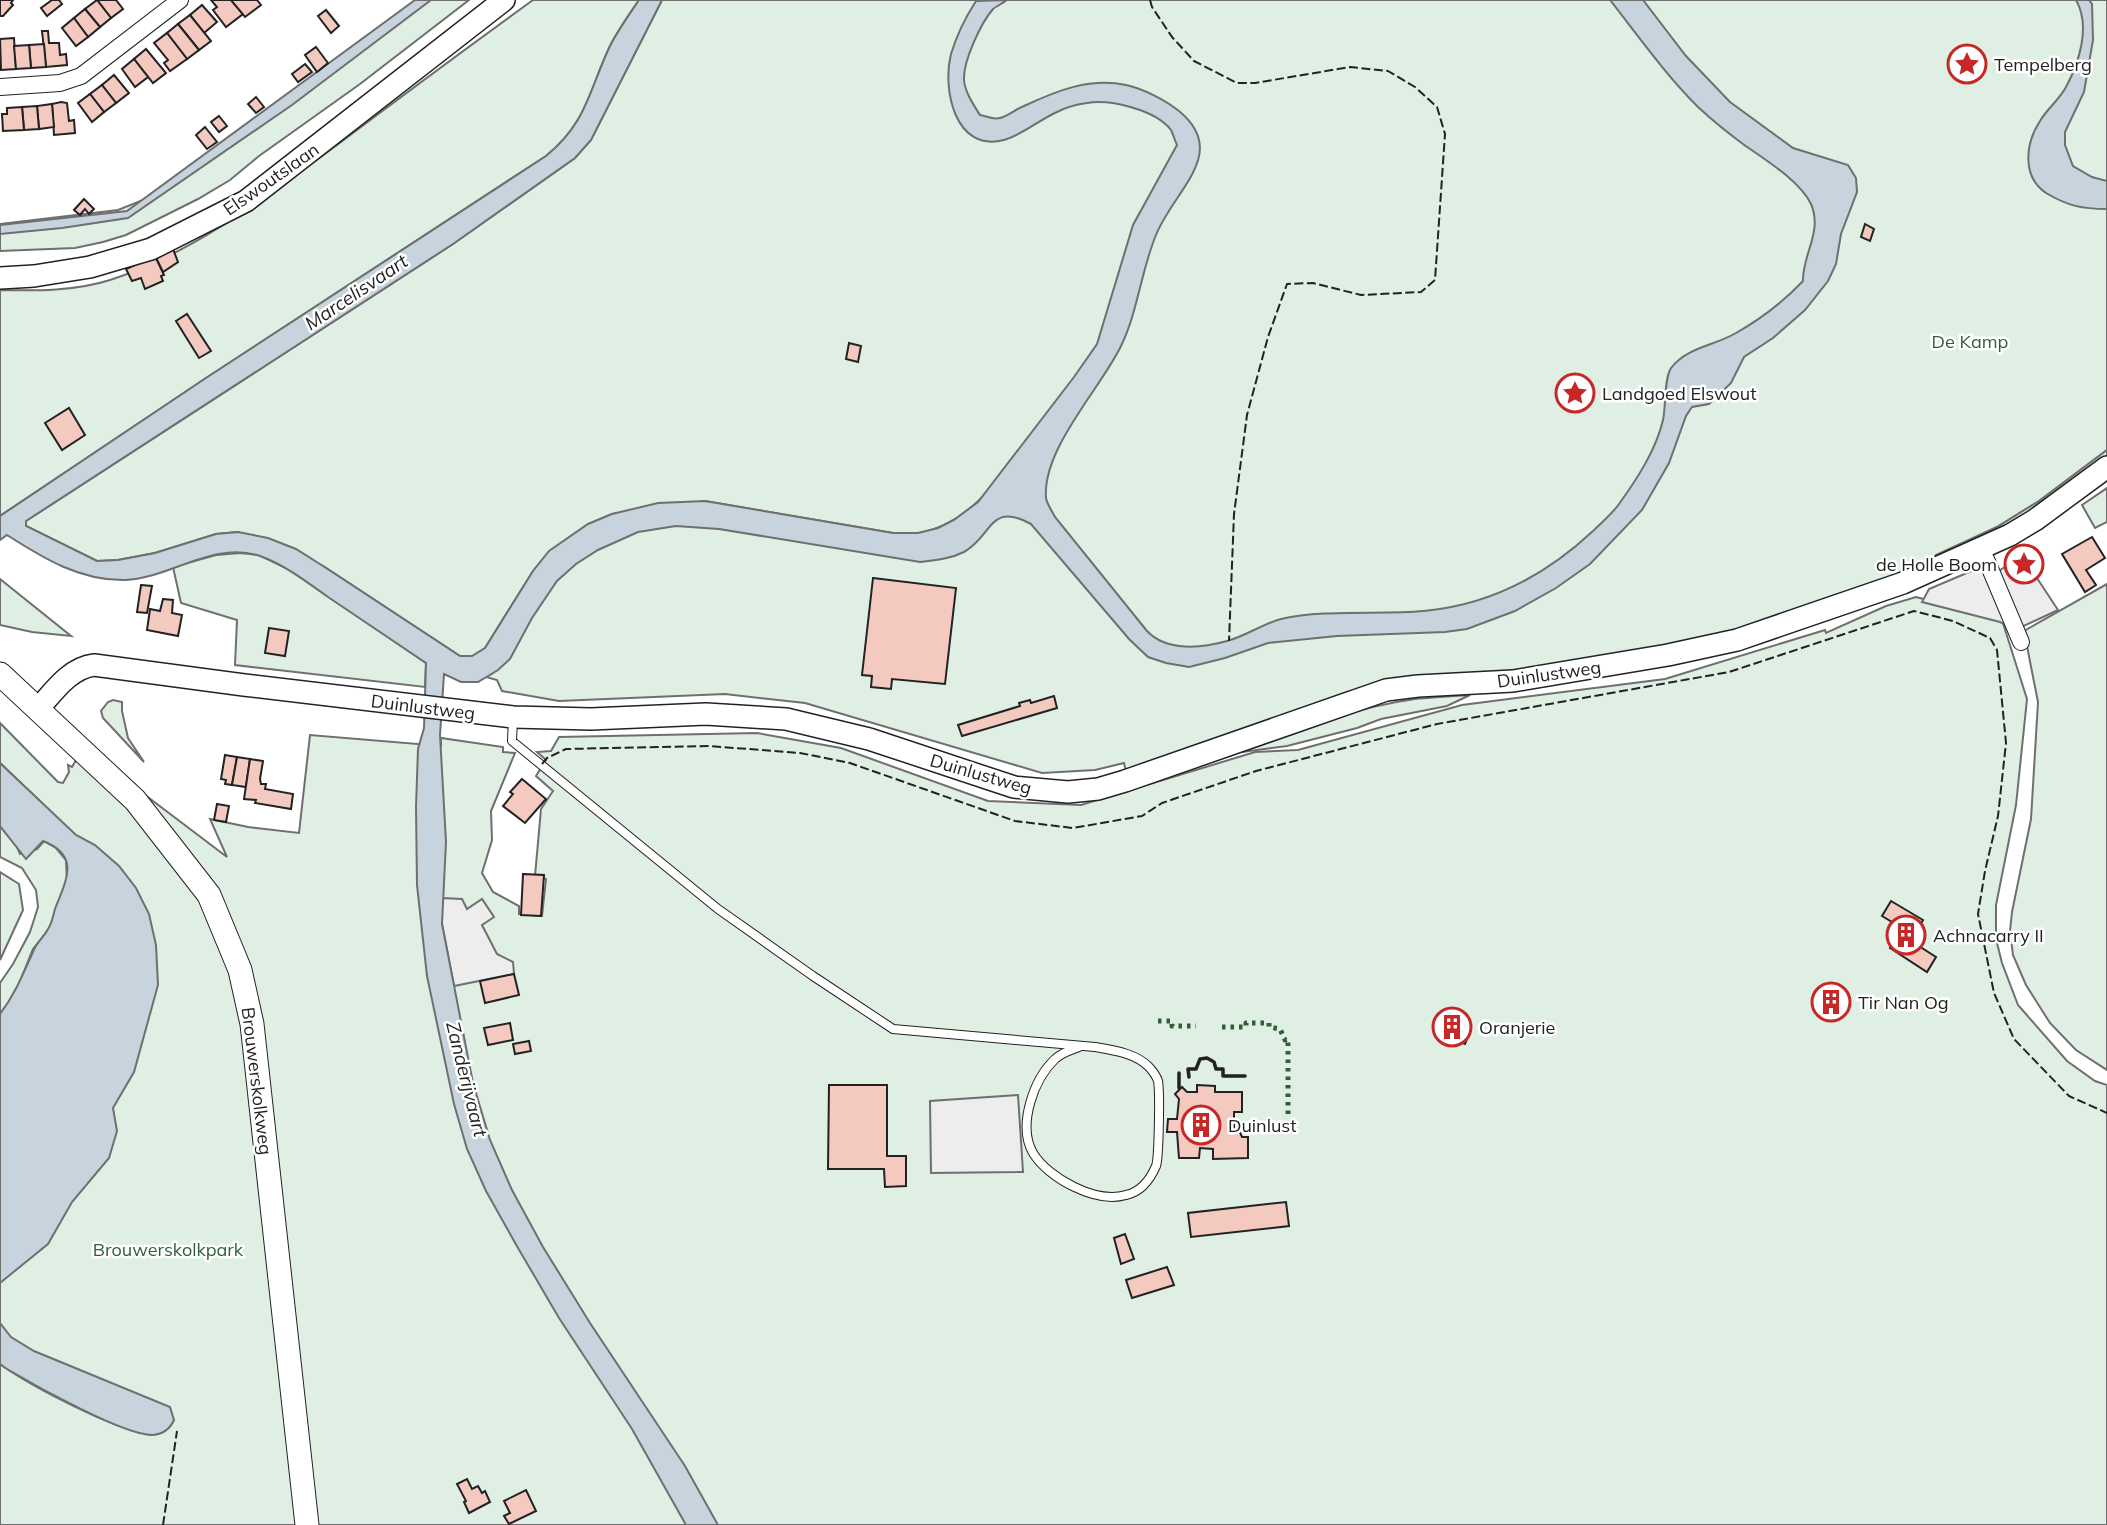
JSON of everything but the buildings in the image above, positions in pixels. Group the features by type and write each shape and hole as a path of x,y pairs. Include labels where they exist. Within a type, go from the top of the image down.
{"main road":[{"path":"0,674 39,708"},
{"name":"Brouwerskolkweg","path":"39,708 135,800 181,858 208,895 240,970 252,1024 307,1525"}],"street":[{"name":"Elswoutslaan","path":"0,278 34,276 90,267 151,248 237,206 282,174 504,0"},
{"path":"0,87 60,83 81,76 171,3"},
{"name":"Duinlustweg","path":"39,708 63,681 82,666 94,665 513,717 591,719 706,714 786,719 880,742 1014,787 1055,792 1098,789 1386,690 1513,681 1668,655 1737,640 1903,583 2010,535 2107,467"},
{"path":"1986,559 2021,642"}],"lane":[{"path":"513,717 512,741 718,909 893,1029 1079,1046 1114,1050 1148,1066 1158,1079 1157,1164 1149,1180 1126,1195 1109,1197 1087,1193 1070,1185 1044,1166 1031,1148 1028,1108 1034,1089 1043,1072 1057,1056 1079,1046"}],"green space":[{"path":"419,0 469,0 230,180 126,235 75,248 0,251 0,224 118,210 148,198"},
{"path":"533,0 639,0 610,46 579,118 560,144 546,156 0,516 0,290 56,290 97,284 171,255 229,222 284,184"},
{"name":"Landgoed Elswout","path":"662,0 2107,0 2107,450 2039,501 1933,563 1737,632 1557,667 1386,681 1344,693 1126,772 1124,763 1095,770 1042,773 805,703 725,694 559,701 502,691 497,680 486,677 493,673 551,564 644,521 701,518 929,554 999,503 1039,424 1002,474 974,505 940,527 920,533 893,533 705,501 612,514 589,524 549,552 533,571 485,648 473,656 460,656 323,566 238,532 216,534 155,553 97,561 26,526 26,521 453,244 575,158 591,140"},
{"path":"2107,488 2107,522 2095,528 2082,505"},
{"path":"216,555 259,555 288,569 426,663 425,687 235,665 237,620 181,603 173,567"},
{"path":"0,579 71,636 0,625"},
{"path":"2107,584 2107,1070 2076,1050 2050,1023 2026,985 2013,955 2010,931 2031,819 2038,702 2024,631"},
{"name":"Brouwerskolkpark","path":"1916,597 2002,620 2027,699 2016,805 1996,905 1996,939 2018,1005 2067,1061 2095,1081 2107,1085 2107,1525 0,1525 0,1364 74,1406 118,1425 153,1435 0,1351 0,1085 84,896 48,809 0,763 0,723 58,782 63,783 69,772 68,765 72,767 83,748 227,857 210,819 299,833 310,735 441,746 441,738 503,747 503,752 515,753 491,811 492,840 482,873 493,892 519,906 519,914 542,916 546,879 535,876 541,809 553,791 536,776 546,760 537,752 551,751 559,737 757,733 841,748 988,801 1081,805 1255,752 1298,750 1462,705 1665,679 1825,630 1826,633 1886,606"},
{"path":"1470,695 1447,706 1381,719 1287,746 1242,752 1349,713 1415,699"},
{"path":"113,700 122,702 128,738 144,762 103,718 101,711"},
{"path":"0,826 20,854 37,849 44,841 56,848 66,860 67,882 49,929 33,949 14,996 0,1014 0,983 30,932 38,907 36,890 22,868 0,857"},
{"path":"0,872 19,884 23,910 0,960"}],"shaded area":[{"path":"2107,450 2107,459 2034,512 1933,563 1936,555 1997,527 2039,501"},
{"path":"1988,564 1997,572 2008,565 2020,583 2035,575 2058,610 2015,630 2000,622 1922,602 1929,589"},
{"path":"442,898 462,899 467,909 482,899 494,917 482,925 497,954 513,962 514,974 454,986 442,924"},
{"path":"1018,1095 1023,1172 931,1173 930,1101"}],"water":[{"path":"415,0 431,0 292,105 128,218 0,234 0,225 127,211"},
{"path":"639,0 662,0 591,140 575,158 453,244 26,521 26,526 97,561 155,553 216,534 238,532 268,538 296,549 460,656 472,656 485,648 533,571 549,551 588,524 612,514 658,503 705,501 893,533 918,533 954,520 978,502 1097,344 1133,225 1177,145 1171,130 1155,117 1132,107 1097,102 1080,104 1050,115 1004,140 987,141 974,137 963,128 956,115 951,100 949,68 956,40 976,1 1007,0 988,15 966,63 965,84 980,115 1000,118 1061,91 1086,84 1113,83 1140,89 1179,111 1193,127 1199,142 1199,157 1193,172 1156,235 1127,333 1112,363 1074,419 1053,459 1047,479 1046,498 1055,517 1147,631 1155,638 1175,645 1196,646 1234,639 1274,621 1298,616 1448,608 1494,595 1536,574 1593,531 1616,508 1632,485 1651,453 1660,431 1667,379 1677,361 1754,322 1780,303 1803,281 1815,224 1811,204 1805,195 1780,171 1698,107 1663,68 1610,0 1643,0 1686,56 1730,102 1793,148 1848,165 1856,178 1857,192 1841,234 1836,264 1828,281 1805,310 1773,338 1744,357 1731,383 1709,404 1692,407 1686,416 1669,463 1642,510 1590,564 1556,588 1515,611 1467,629 1337,636 1268,643 1189,667 1148,657 1129,639 1031,524 1017,518 1007,516 999,519 964,552 948,558 920,562 719,529 676,526 638,532 598,550 576,564 557,581 532,618 510,659 498,670 478,682 461,682 444,674 440,735 446,842 442,924 473,1083 490,1140 512,1190 543,1247 685,1466 718,1525 686,1525 632,1429 559,1318 518,1248 486,1191 467,1149 454,1104 427,976 417,885 418,749 424,728 426,663 296,574 260,556 243,552 226,553 208,556 141,578 108,579 93,577 63,566 7,535 0,540 0,516 546,156 560,144 579,118 610,46"},
{"path":"2076,0 2089,0 2092,4 2093,40 2084,92 2065,132 2065,145 2073,166 2092,177 2107,181 2107,209 2075,206 2046,193 2033,178 2028,160 2035,130 2066,87 2079,56 2083,21"},
{"path":"0,763 76,835 95,845 119,866 136,888 149,914 156,945 158,985 134,1072 113,1108 117,1131 109,1158 72,1202 48,1244 0,1283 0,1014 50,924 66,880 67,862 55,847 43,841 26,859 0,826"},
{"path":"0,1323 11,1337 34,1351 170,1407 174,1420 160,1434 140,1433 102,1419 37,1386 0,1364"}],"hedge":[{"path":"1158,1021 1172,1021 1172,1026 1196,1026"},
{"path":"1222,1027 1269,1023 1269,1027 1280,1029 1285,1040 1288,1039 1288,1119"}],"fence":[{"path":"1150,0 1172,37 1194,61 1237,83 1255,83 1350,67 1388,71 1415,87 1437,107 1445,134 1435,280 1421,292 1361,295 1313,283 1287,284 1268,337 1247,415 1234,514 1229,641"},
{"path":"542,764 547,758 566,749 709,746 800,753 850,763 1015,821 1073,828 1142,816 1162,803 1256,771 1437,724 1729,672 1914,611 1953,621 1990,638 1997,650 2006,743 1998,816 1978,914 1994,993 2014,1039 2069,1096 2107,1113"},
{"path":"163,1525 177,1431"}],"wall":[{"path":"1189,1077 1188,1069 1196,1069 1200,1059 1207,1058 1214,1062 1216,1069 1223,1069 1223,1076 1245,1076"},
{"path":"1179,1073 1179,1088"}],"place":[{"name":"Tempelberg","path":"1967,64"},
{"name":"Landgoed Elswout","path":"1575,393"},
{"name":"de Holle Boom","path":"2024,564"},
{"name":"Achnacarry II","path":"1906,935"},
{"name":"Tir Nan Og","path":"1831,1002"},
{"name":"Oranjerie","path":"1452,1027"},
{"name":"Duinlust","path":"1201,1125"}],"water label":[{"name":"Marcelisvaart","path":"356,292"},
{"name":"Zanderijvaart","path":"467,1079"}],"park label":[{"name":"De Kamp","path":"1970,341"}]}
